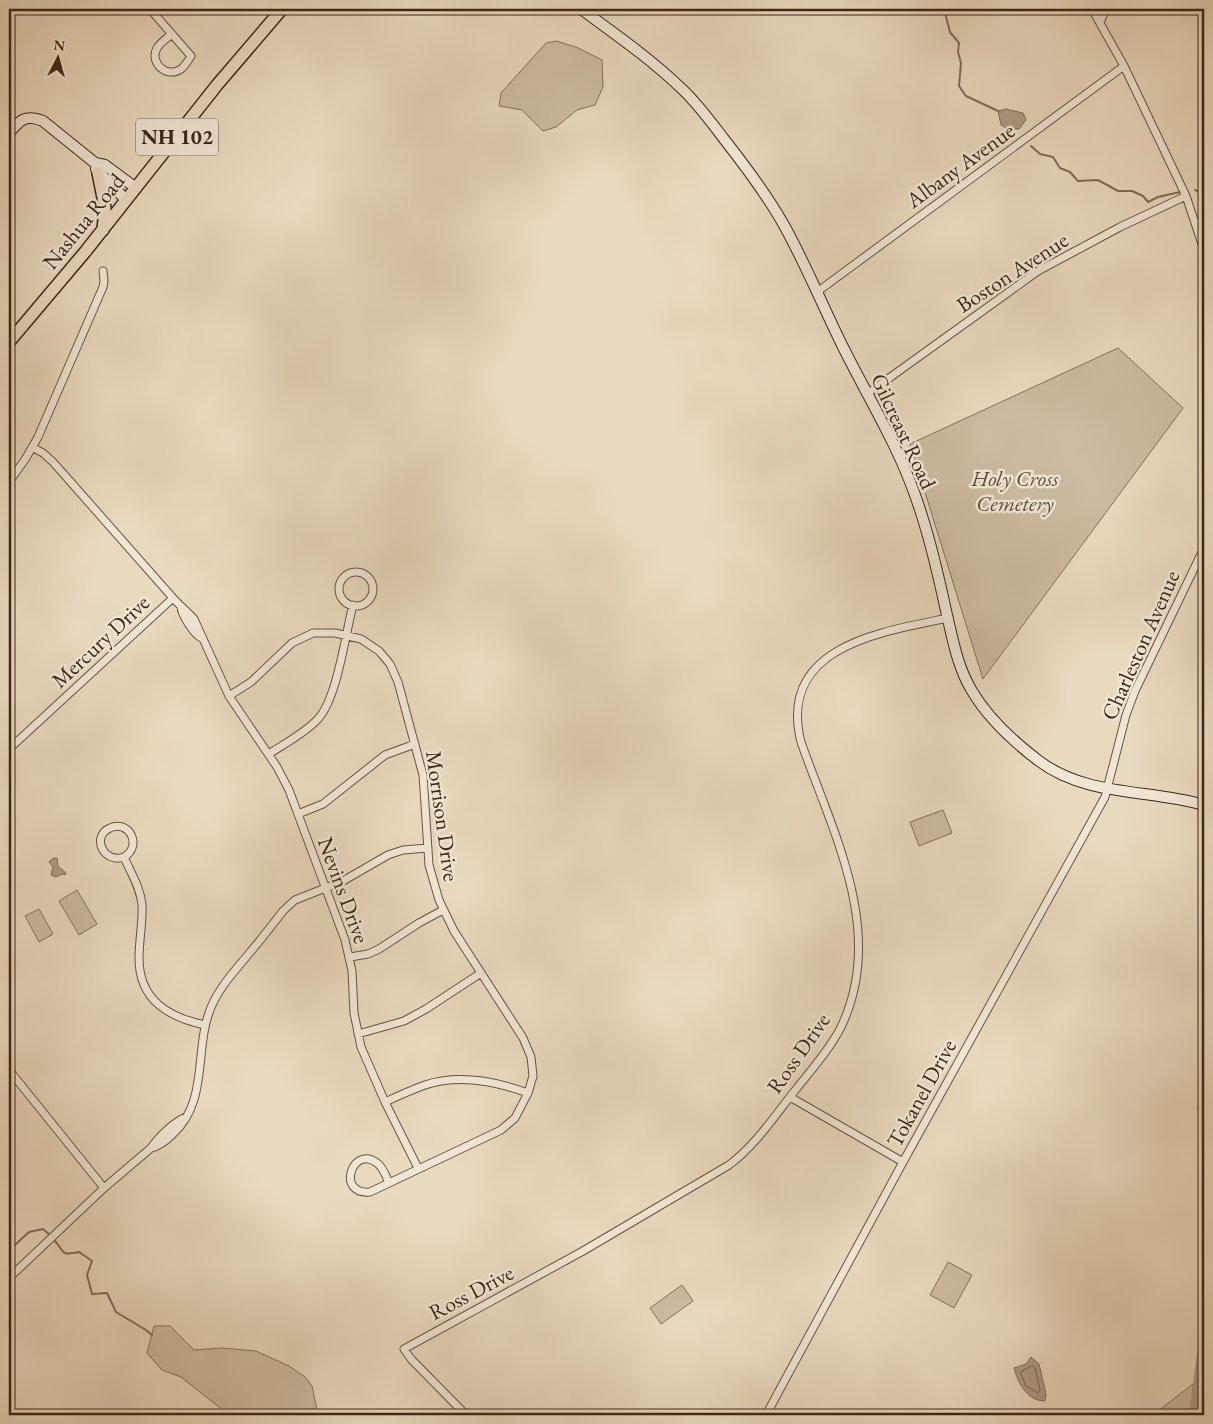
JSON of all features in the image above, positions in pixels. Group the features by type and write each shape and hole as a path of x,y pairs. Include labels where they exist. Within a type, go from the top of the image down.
{"main road":[{"name":"Nashua Road","path":"9,342 103,230 217,85 282,9"},
{"path":"96,168 106,208 103,230"}],"street":[{"path":"150,9 172,34 191,56 182,68 172,72 162,69 157,64 155,57 158,47 172,34"},
{"name":"Gilcreast Road","path":"581,9 658,66 696,103 748,170 767,198 796,248 888,434 915,496 938,572 963,675 971,690 991,717 1034,757 1056,772 1086,784 1169,797 1204,805"},
{"path":"1092,9 1124,66 1186,196 1204,250"},
{"path":"1100,22 1106,9"},
{"name":"Albany Avenue","path":"817,292 1124,66"},
{"path":"9,133 21,120 27,117 43,121 96,168 126,200"},
{"path":"96,168 105,166 136,188"},
{"name":"Boston Avenue","path":"867,394 1038,271 1120,227 1186,196"},
{"path":"9,482 32,447 103,287 103,271"},
{"name":"Mercury Drive","path":"9,749 174,598 50,459 32,447"},
{"name":"Charleston Avenue","path":"1108,788 1119,740 1135,691 1204,548"},
{"path":"352,573 359,573 366,576 370,581 373,587 372,594 366,603 360,606 352,606 342,598 340,588 346,576 352,573"},
{"name":"Nevins Drive","path":"174,598 180,607 185,608 194,619 200,632 200,637 229,696 269,754 283,778 326,888 350,957 354,1012 364,1056 418,1168"},
{"path":"269,754 316,722 327,705 336,678 352,606"},
{"name":"Ross Drive","path":"466,1415 404,1349 583,1251 721,1170 742,1154 821,1058 841,1027 856,978 859,944 853,893 844,861 801,742 797,725 797,707 802,690 810,675 821,663 849,644 880,633 948,618"},
{"name":"Morrison Drive","path":"229,696 251,682 282,652 304,636 322,632 345,634 367,642 379,651 390,664 398,682 423,776 432,878 443,910 528,1046 533,1071 528,1093 516,1118 501,1130 418,1168 374,1191 363,1192 356,1189 350,1176 352,1169 359,1161 373,1160 381,1167 389,1183"},
{"path":"298,814 323,804 384,755 415,744"},
{"name":"Tokanel Drive","path":"766,1415 903,1162 1097,813 1108,788"},
{"path":"112,827 122,827 128,830 132,836 134,843 132,850 124,858 110,858 101,847 103,833 112,827"},
{"path":"9,1278 104,1188 151,1148 160,1146 170,1138 184,1123 193,1106 197,1092 205,1025 212,1006 220,992 283,910 295,900 326,888 395,852 428,848"},
{"path":"124,858 137,884 142,903 139,957 144,982 153,998 166,1011 187,1021 205,1025"},
{"path":"350,957 368,954 379,949 443,910"},
{"path":"358,1034 404,1021 481,973"},
{"path":"9,1070 104,1188"},
{"path":"385,1102 425,1085 446,1081 471,1080 507,1086 528,1093"},
{"path":"790,1096 903,1162"}],"green space":[{"path":"556,41 576,47 602,60 603,87 595,105 577,110 556,127 543,131 522,110 499,106 501,93 546,43"},
{"name":"Holy Cross Cemetery","path":"1118,348 1183,408 983,679 910,444"},
{"path":"943,810 952,833 919,846 910,822"},
{"path":"77,890 97,924 79,935 59,901"},
{"path":"39,909 53,934 39,942 25,916"},
{"path":"948,1262 972,1275 954,1308 930,1295"},
{"path":"682,1285 693,1301 661,1324 650,1308"},
{"path":"154,1326 170,1326 194,1350 222,1348 256,1351 289,1366 305,1377 312,1386 318,1415 225,1415 224,1411 181,1377 162,1370 147,1353"},
{"path":"1193,1384 1192,1415 1153,1415"}],"water":[{"path":"1006,109 1023,113 1026,120 1019,129 1008,129 1001,125 998,111"},
{"path":"53,858 57,858 58,866 66,873 65,875 62,874 56,877 51,875 53,867 49,862"},
{"path":"1031,1357 1039,1364 1046,1394 1045,1401 1028,1395 1021,1385 1014,1368 1026,1364"}],"waterway":[{"path":"944,9 950,32 959,43 958,52 961,63 959,86 966,96 998,111"},
{"path":"1031,146 1040,154 1053,157 1060,168 1070,172 1078,181 1098,180 1118,191 1132,191 1143,196 1148,202 1158,197 1180,192"},
{"path":"1195,190 1204,194"},
{"path":"1204,1103 1204,1109"},
{"path":"9,1246 15,1245 29,1232 43,1229 51,1236"},
{"path":"54,1240 63,1252 68,1254 79,1252 92,1261 87,1275 92,1294 107,1293 116,1312 152,1335"},
{"path":"1195,1415 1204,1346"}]}
